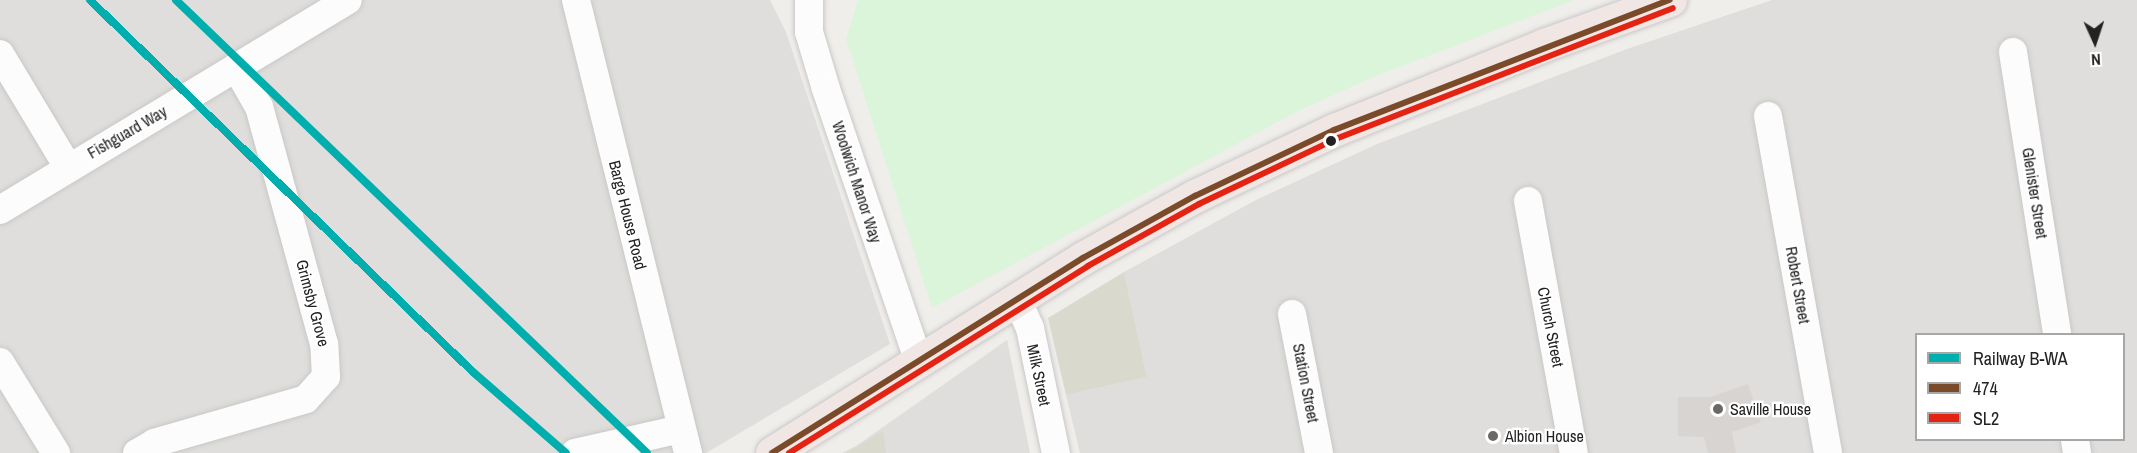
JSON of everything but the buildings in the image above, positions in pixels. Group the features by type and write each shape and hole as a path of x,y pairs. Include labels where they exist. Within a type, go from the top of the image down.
{"highway":[{"path":"772,453 1017,299 1195,196 1334,130 1670,0"}],"street":[{"name":"Fishguard Way","path":"0,210 348,0"},
{"name":"Barge House Road","path":"575,453 685,441 576,0"},
{"name":"Woolwich Manor Way","path":"809,0 809,32 826,89 918,360"},
{"name":"Glenister Street","path":"2013,52 2057,333"},
{"path":"0,54 68,167"},
{"name":"Grimsby Grove","path":"137,453 154,443 306,399 326,377 324,344 259,106 236,68"},
{"name":"Robert Street","path":"1768,116 1828,453"},
{"name":"Church Street","path":"1527,201 1574,453"},
{"name":"Milk Street","path":"1017,299 1029,328 1056,453"},
{"name":"Station Street","path":"1292,314 1319,453"},
{"path":"0,362 56,453"}],"shaded area":[{"path":"0,0 770,0 786,32 890,344 706,453 0,453"},
{"path":"1772,0 2137,0 2137,453 1080,453 1066,395 1147,377 1124,272 1256,200 1377,144 1627,49"},
{"path":"1124,272 1147,377 1066,395 1048,318"},
{"path":"1007,340 1030,453 842,453 856,446"},
{"path":"883,431 886,453 846,453"}],"green space":[{"path":"858,0 1574,0 1371,78 1298,111 932,308 846,39"}],"rail line":[{"name":"B-WA","path":"90,0 473,372 566,453"},
{"name":"B-WA","path":"176,0 647,453"}],"transit line":[{"name":"474","path":"772,453 1083,258 1195,196 1334,130 1670,0"},
{"name":"SL2","path":"789,453 1088,266 1199,204 1338,138 1673,8"}],"place":[{"name":"Saville House","path":"1718,409"},
{"name":"Albion House","path":"1493,436"}]}
